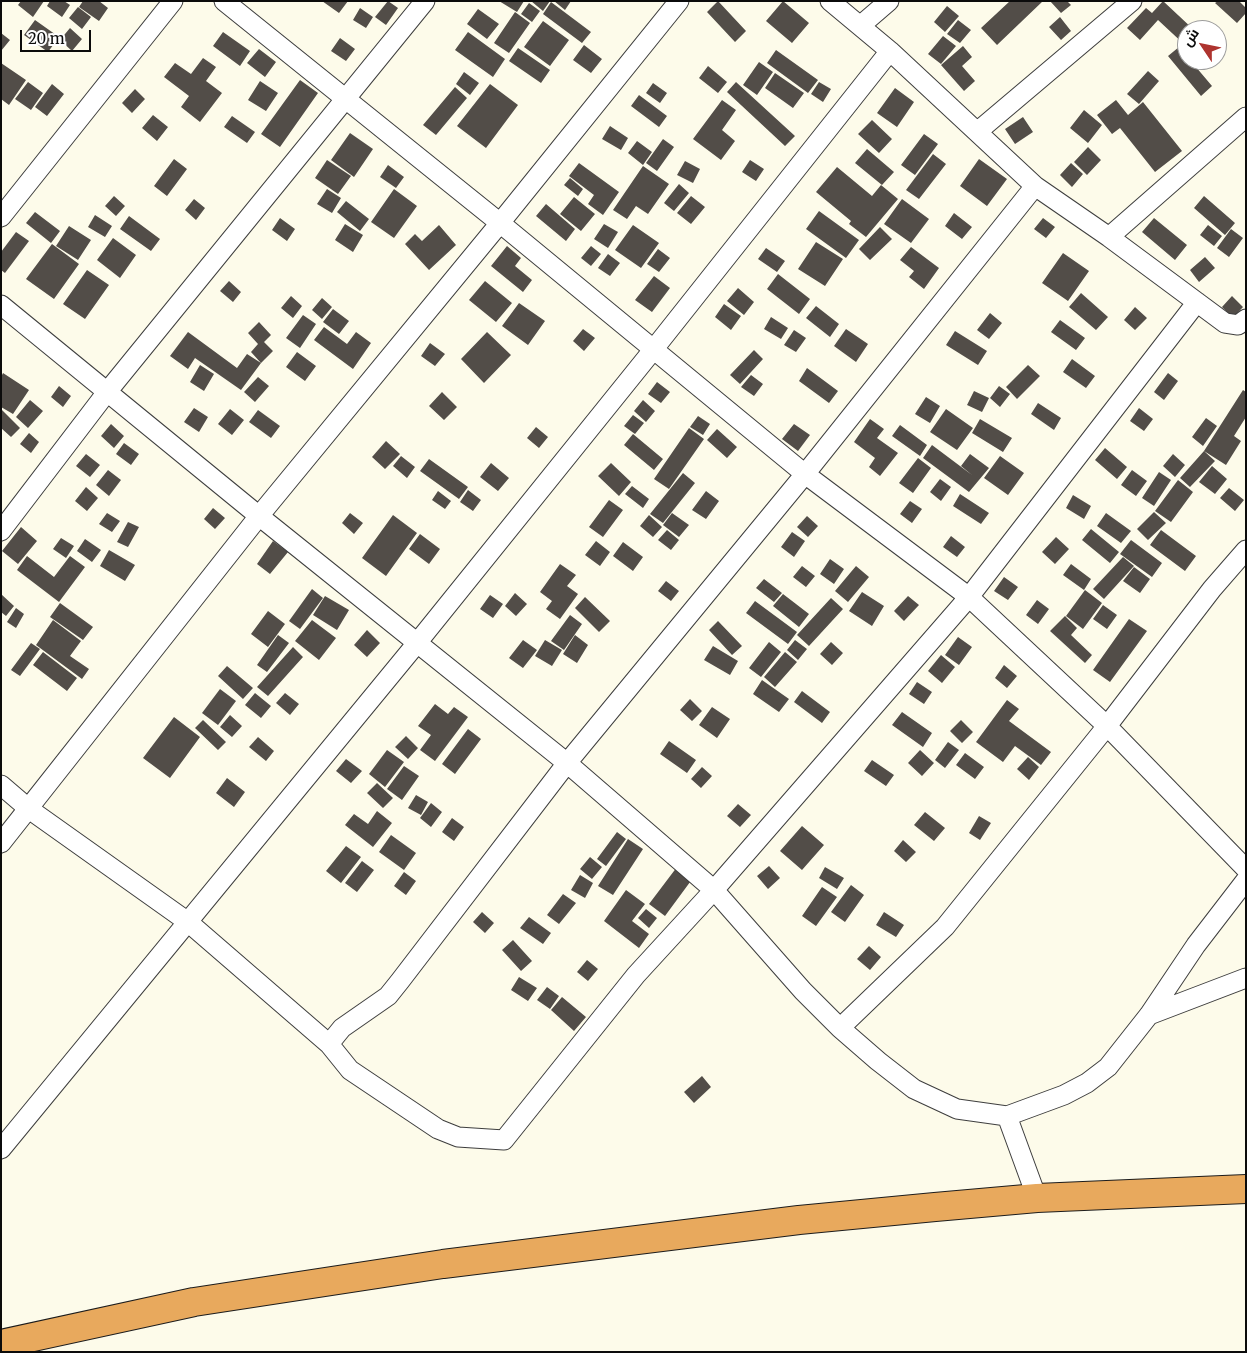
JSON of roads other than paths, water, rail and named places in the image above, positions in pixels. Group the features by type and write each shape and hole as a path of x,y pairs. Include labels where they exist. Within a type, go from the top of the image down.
{"highway":[{"path":"1,1344 194,1302 443,1264 799,1220 1037,1198 1246,1189"}],"street":[{"path":"1,217 173,1"},
{"path":"224,1 805,474 969,597 1107,726 1246,869"},
{"path":"1,531 107,392 425,1"},
{"path":"1,843 259,516 500,224 679,1"},
{"path":"830,1 890,51 1035,186 1109,237 1225,323 1238,325 1246,319"},
{"path":"860,26 889,1"},
{"path":"977,132 1132,1"},
{"path":"1,1149 417,643 890,51"},
{"path":"1109,237 1246,117"},
{"path":"330,1044 342,1028 388,996 567,763 805,474 1035,186"},
{"path":"1,785 29,809 188,922 330,1044 350,1070 438,1129 458,1137 504,1140 636,975 714,890 969,597 1197,302"},
{"path":"1,305 259,516 567,763 714,890 803,991 840,1028 914,1090 957,1109 1007,1116 1064,1095 1087,1083 1108,1067 1149,1015 1196,945 1246,880"},
{"path":"840,1028 945,927 1107,726 1212,589 1246,550"},
{"path":"1149,1015 1246,978"},
{"path":"1007,1116 1037,1198"}]}
